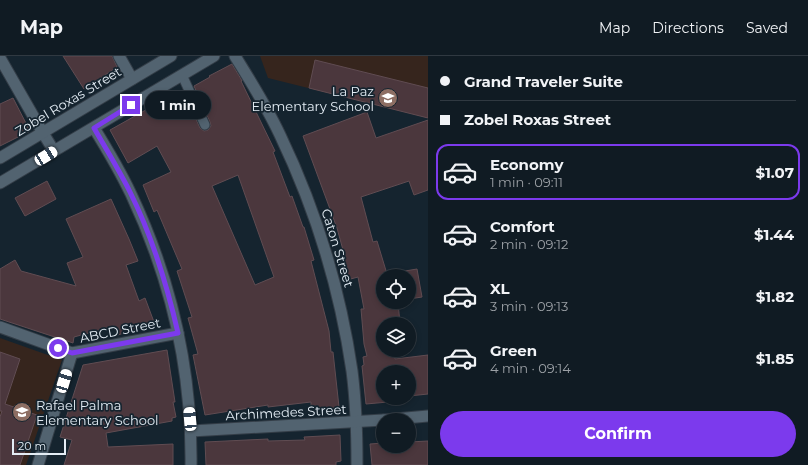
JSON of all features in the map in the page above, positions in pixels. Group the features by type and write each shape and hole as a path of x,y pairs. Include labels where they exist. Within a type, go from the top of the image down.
{"street":[{"path":"119,56 132,79"},
{"name":"Zobel Roxas Street","path":"0,158 171,56"},
{"path":"0,183 214,56"},
{"name":"Caton Street","path":"235,56 280,134 318,226 344,323 352,372 357,422 357,465"},
{"path":"0,58 54,152"},
{"path":"94,128 130,192 146,227 170,297 187,382 191,431 191,465"},
{"name":"ABCD Street","path":"0,326 72,353 178,333"},
{"path":"38,465 72,353"},
{"name":"Archimedes Street","path":"416,417 428,416"},
{"name":"Archimedes Street","path":"191,431 376,421"}],"lane":[{"path":"182,75 204,125"}],"shaded area":[{"name":"La Paz Elementary School","path":"260,56 428,56 428,118 268,78"},
{"name":"Rafael Palma Elementary School","path":"0,338 62,360 26,465 0,465"}],"building":[{"path":"63,56 112,56 117,67 84,89"},
{"path":"315,60 428,88 428,118 309,88"},
{"path":"232,64 242,81 275,151 273,152 290,197 292,196 304,227 314,260 311,261 329,331 331,352 333,352 339,407 311,410 311,402 268,407 268,405 205,415 193,355 198,354 188,318 192,317 177,271 182,269 157,210 154,212 143,185 171,172 157,146 128,163 110,130 169,97 170,98 183,91 200,128 204,131 208,130 211,126 210,122 194,86 210,77 209,76","holes":["238,175 274,277 255,285 212,186"]},
{"path":"13,98 30,131 0,146 0,104"},
{"path":"367,112 376,138 428,120 428,190 414,195 409,181 361,197 373,242 377,241 385,269 376,269 376,309 399,309 399,317 376,317 376,357 395,357 395,359 428,355 428,394 416,395 416,365 376,365 376,403 366,404 362,366 364,365 363,357 367,356 364,344 361,309 364,309 358,277 347,280 340,251 343,250 337,228 303,136"},
{"path":"47,181 56,199 25,216 15,198"},
{"path":"111,199 138,261 126,265 139,301 145,298 154,322 118,335 114,326 74,337 73,343 0,319 0,269 15,260 21,271 76,286 67,263 83,257 66,219"},
{"path":"416,269 417,269 422,297 416,298"},
{"path":"167,350 176,417 172,418 172,421 106,433 108,447 173,444 173,465 64,465 72,440 60,437 83,365"},
{"path":"0,352 20,359 5,404 37,415 20,465 0,465 0,417 2,411 0,411"},
{"path":"340,435 341,461 336,462 336,465 206,465 205,442 268,439 268,441 305,440 304,437"},
{"path":"428,441 428,465 372,465 370,444 376,444 376,453 416,453 416,442"}],"place":[{"name":"La Paz Elementary School","path":"388,98"},
{"name":"Rafael Palma Elementary School","path":"22,412"}],"route":[{"path":"58,348 72,353 178,333 170,297 146,227 130,192 94,128 131,105"}]}
